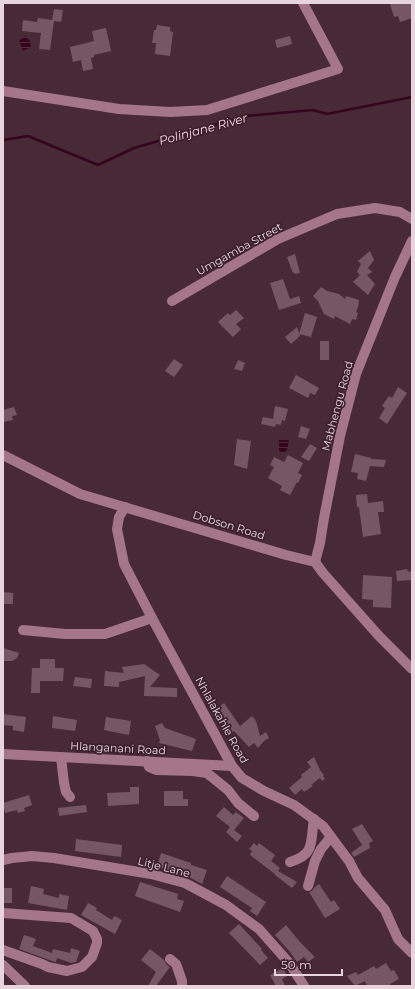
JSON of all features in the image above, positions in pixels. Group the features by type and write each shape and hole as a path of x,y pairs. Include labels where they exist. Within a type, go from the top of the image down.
{"street":[{"path":"3,91 119,109 170,112 207,110 338,69 303,3"},
{"name":"Umgamba Street","path":"172,301 278,239 337,214 375,208 400,212 412,219"},
{"name":"Mabhengu Road","path":"315,562 320,543 340,436 356,374 395,277 412,241"},
{"name":"Dobson Road","path":"3,455 80,494 286,555 315,562"},
{"name":"Nhlalakahle Road","path":"125,507 119,516 117,529 124,564 232,766 242,778 264,791 294,805 323,826 349,861 358,878 385,910 398,939 412,953"},
{"path":"315,562 379,636 412,670"},
{"path":"22,630 65,634 105,634 152,618"},
{"name":"Hlanganani Road","path":"3,754 232,766"},
{"path":"61,757 66,792 70,797"},
{"path":"147,761 149,767 156,770 193,771 207,774 228,790 238,803 254,816"},
{"path":"290,862 298,860 307,853 311,844 314,819"},
{"path":"308,886 315,861 321,849 332,837"},
{"name":"Litje Lane","path":"3,860 32,856 54,858 151,874 185,883 226,905 259,929 290,964 304,986"},
{"path":"3,913 71,918 93,930 97,938 97,943 92,956 82,966 67,970 48,967 3,950"},
{"path":"170,959 176,964 182,986"},
{"path":"3,965 25,986"}],"shaded area":[{"path":"25,36 30,41 31,47 23,51 19,41"},
{"path":"279,440 289,440 287,450 283,453 279,451"}],"building":[{"path":"412,3 412,18 400,22 398,16 394,17 390,4"},
{"path":"54,9 63,10 61,22 54,21 50,50 39,49 41,33 22,31 23,20 37,22 38,18 52,20"},
{"path":"157,25 170,27 170,31 173,32 170,56 155,54 156,43 152,43 154,30 156,30"},
{"path":"106,28 111,51 94,55 94,57 91,58 93,69 83,71 81,60 73,62 70,47 94,41 92,31"},
{"path":"290,36 292,44 277,48 275,40"},
{"path":"370,251 374,260 368,268 372,272 367,275 375,284 368,295 353,282 360,275 357,272 361,264 358,261"},
{"path":"295,254 300,273 295,274 292,271 287,257"},
{"path":"283,279 290,299 299,296 301,303 279,310 270,283"},
{"path":"321,287 327,291 339,294 345,299 346,296 359,300 356,320 352,319 350,324 335,316 334,319 324,314 318,301 313,296"},
{"path":"236,310 244,318 236,324 241,329 233,337 218,322 228,313 230,315"},
{"path":"305,313 317,317 311,337 299,334"},
{"path":"297,327 300,336 291,344 285,337"},
{"path":"320,341 329,341 329,360 320,360"},
{"path":"174,359 183,365 174,377 165,371"},
{"path":"238,360 245,363 242,371 234,369"},
{"path":"296,375 319,388 315,395 310,393 308,398 289,388"},
{"path":"398,387 407,393 387,424 379,418 385,408 382,406 389,396 392,398"},
{"path":"275,406 288,409 285,421 282,420 281,425 276,424 275,427 261,424 263,417 273,419"},
{"path":"14,407 17,415 12,416 13,420 3,422 3,410"},
{"path":"301,426 310,429 306,439 298,437"},
{"path":"237,439 251,441 247,469 234,465"},
{"path":"310,444 317,448 309,461 301,457"},
{"path":"355,454 371,459 386,460 384,467 370,466 366,481 357,479 358,473 351,472"},
{"path":"288,455 303,463 298,473 302,475 290,495 280,490 282,486 268,478 274,467 270,465 274,457 284,462"},
{"path":"367,494 368,503 383,501 384,512 378,512 381,534 363,537 356,495"},
{"path":"407,569 408,572 412,571 412,580 397,581 396,571"},
{"path":"363,575 392,577 391,608 373,607 373,600 362,599"},
{"path":"3,592 13,593 13,604 3,604"},
{"path":"3,648 19,653 17,658 12,661 3,661"},
{"path":"40,659 55,659 55,668 64,668 63,681 40,681 40,693 31,693 32,668 40,668"},
{"path":"144,664 160,675 150,687 177,688 177,697 144,696 145,676 119,682 119,687 104,686 105,671 124,673 122,667"},
{"path":"75,677 92,679 91,688 73,686"},
{"path":"224,703 240,726 252,716 256,721 260,736 266,732 269,738 258,748 254,743 249,747 234,731 228,735 221,725 225,722 216,709"},
{"path":"3,714 26,717 24,732 13,730 13,726 3,725"},
{"path":"53,716 77,720 75,731 52,728"},
{"path":"106,717 131,721 129,735 104,730"},
{"path":"162,723 165,728 196,739 192,751 159,743 160,740 155,726"},
{"path":"314,757 325,779 322,781 320,778 311,785 313,786 304,792 302,789 295,795 289,788 311,767 307,762"},
{"path":"130,787 139,787 139,804 108,806 107,793 130,792"},
{"path":"164,791 183,791 183,799 188,799 188,806 164,806"},
{"path":"29,795 32,805 24,808 25,811 18,813 17,810 5,813 3,803"},
{"path":"86,805 87,812 59,816 58,808"},
{"path":"224,807 233,815 236,812 244,818 234,830 242,836 237,842 226,832 230,827 216,816"},
{"path":"362,824 373,841 369,843 370,848 354,857 351,853 362,845 352,829"},
{"path":"76,839 122,845 121,857 75,851"},
{"path":"254,843 257,846 259,843 275,855 271,861 280,868 278,871 297,882 292,888 250,855 252,851 249,849"},
{"path":"161,853 207,870 202,884 189,877 157,867"},
{"path":"227,876 266,902 257,916 250,911 252,908 220,887"},
{"path":"140,882 178,894 177,899 184,901 180,912 135,896"},
{"path":"319,884 331,902 334,900 340,909 325,918 309,892"},
{"path":"31,886 44,889 43,894 59,898 59,894 69,896 67,910 28,903"},
{"path":"3,888 12,888 12,903 3,903"},
{"path":"88,903 112,920 114,916 122,920 115,934 81,915"},
{"path":"239,924 262,949 261,950 268,958 260,965 229,933"},
{"path":"286,925 315,957 308,962 304,957 297,962 275,935"},
{"path":"24,935 36,939 33,946 52,953 53,949 70,953 71,948 80,951 76,962 71,963 57,958 56,962 19,949"},
{"path":"150,949 170,967 156,986 148,986 156,972 141,960"},
{"path":"386,963 391,971 394,970 399,979 390,984 391,986 367,986 365,981 355,986 347,976 356,972 358,975 374,966 376,969"},
{"path":"283,968 287,976 282,979 285,986 276,986 270,975"}],"waterway":[{"name":"Polinjane River","path":"3,140 28,136 98,165 134,148 245,116 313,110 327,114 412,97"}]}
